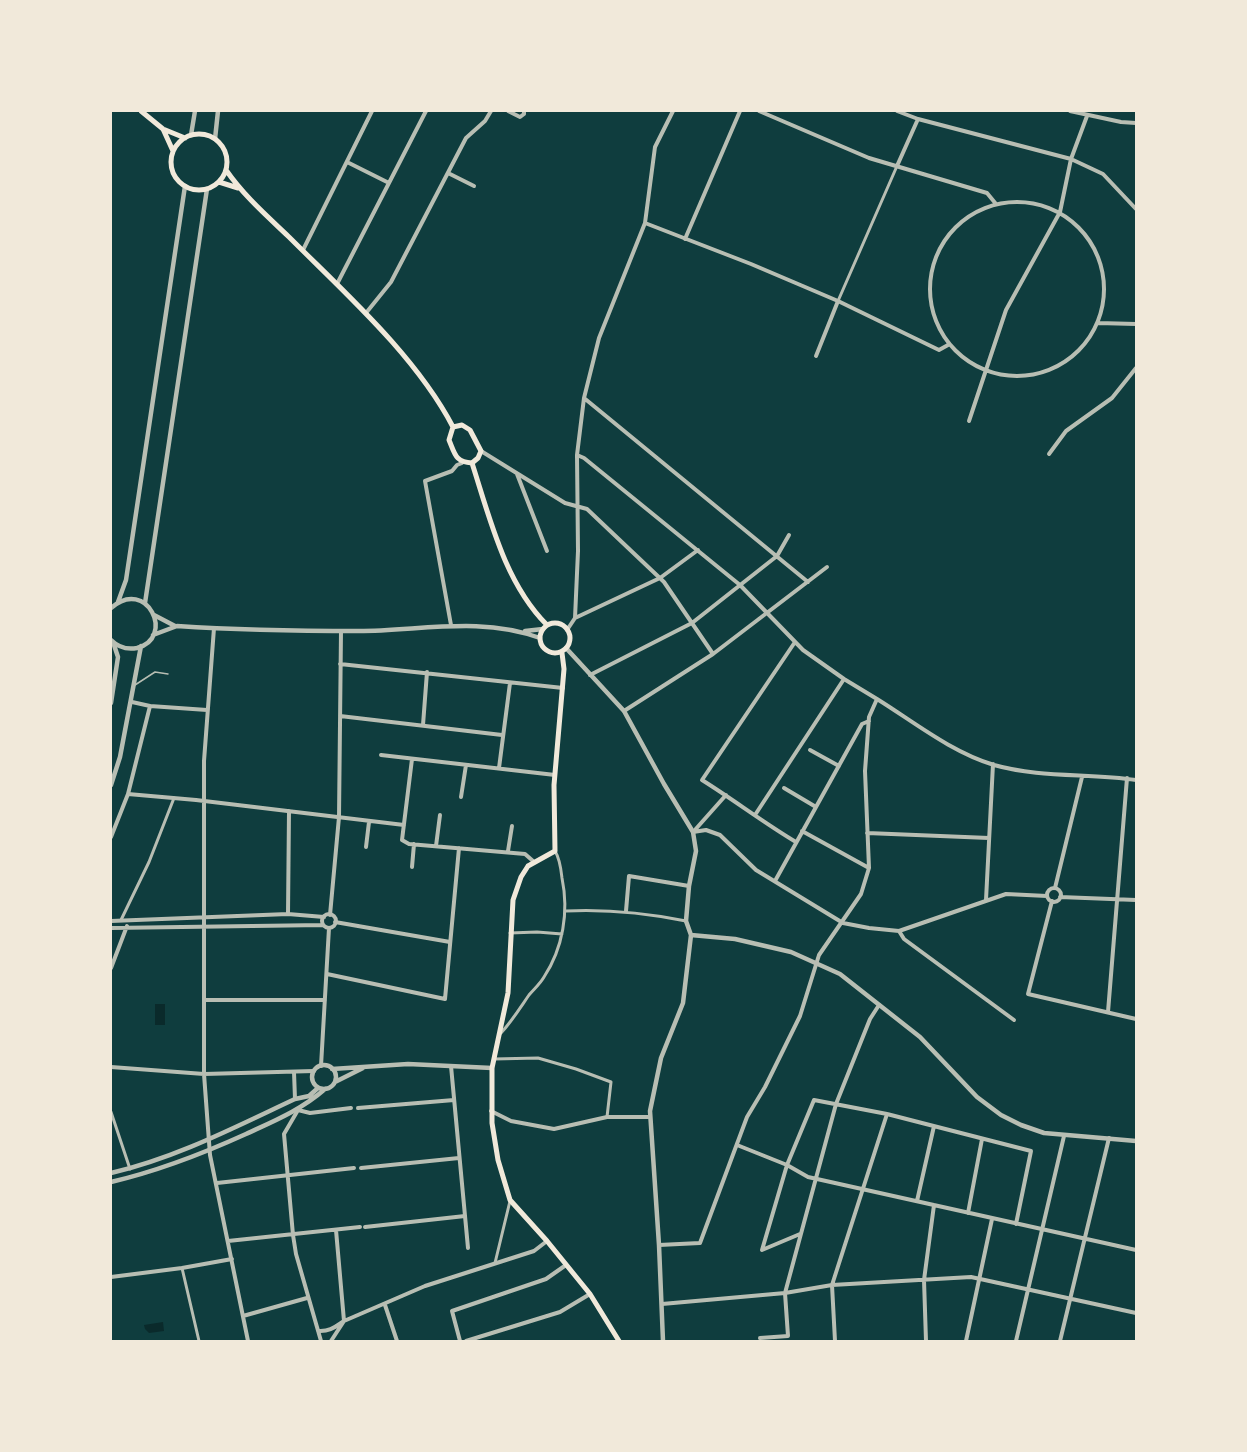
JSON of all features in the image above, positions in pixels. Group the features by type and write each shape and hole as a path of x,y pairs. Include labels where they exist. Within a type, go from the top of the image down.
{"main road":[{"path":"141,111 163,129 185,138"},
{"path":"163,129 173,151"},
{"path":"191,135 208,135 215,139 226,153 226,170 219,182 207,189 192,189 185,186 177,180 172,171 173,151 191,135"},
{"path":"226,170 240,188 366,313 416,372 444,410 453,427 449,440 457,458 462,463 471,464 478,458 481,451 470,430 462,425 453,427"},
{"path":"219,182 240,188"},
{"path":"471,464 500,548 520,590 545,627"},
{"path":"545,627 561,624 567,630 570,640 564,650 555,776 555,851 533,861 528,866 521,877 513,900 508,993 492,1068 491,1111 498,1160 510,1200 590,1294 619,1341"},
{"path":"545,627 540,638 543,648 554,654 564,650"}],"street":[{"path":"191,135 195,111"},
{"path":"215,139 218,111"},
{"path":"302,251 372,111"},
{"path":"337,284 426,111"},
{"path":"366,313 391,282 466,138 485,121 491,111"},
{"path":"508,111 520,117 524,111"},
{"path":"575,618 578,551 577,455 584,398 599,338 645,223 655,147 673,111"},
{"path":"686,239 740,111"},
{"path":"759,111 869,158 987,193 996,204"},
{"path":"897,111 918,119 1071,159 1103,174 1136,208"},
{"path":"1070,111 1087,116 1136,123"},
{"path":"969,421 1006,310 1060,213 1071,159 1087,116"},
{"path":"816,356 918,119"},
{"path":"347,162 389,183"},
{"path":"448,173 474,186"},
{"path":"118,602 126,580 185,186"},
{"path":"145,603 207,189"},
{"path":"1018,201 1039,204 1060,213 1083,232 1096,252 1103,276 1104,300 1098,323 1085,344 1068,360 1047,372 1024,377 1000,376 986,372 965,361 948,345 934,319 930,300 933,261 947,235 969,216 996,204 1018,201"},
{"path":"645,223 838,301 939,350 948,345"},
{"path":"1098,323 1136,324"},
{"path":"1049,454 1066,432 1112,398 1136,368"},
{"path":"584,398 808,582"},
{"path":"481,451 565,503 586,509 660,578 713,654"},
{"path":"577,455 584,458 740,585 795,642 844,679 965,754 1010,768 1082,777 1136,780"},
{"path":"478,458 490,457"},
{"path":"451,625 425,481 452,471 462,463"},
{"path":"517,474 547,551"},
{"path":"590,675 692,623 777,556 789,535"},
{"path":"567,630 575,618 660,578 698,550"},
{"path":"624,711 713,654 827,567"},
{"path":"111,608 126,599 136,599 145,603 156,622 153,635"},
{"path":"154,615 175,626 360,631 470,625 522,632 540,638"},
{"path":"112,641 131,649 141,646 153,635 175,626"},
{"path":"522,632 545,627"},
{"path":"214,628 203,801 204,1074 209,1151 248,1341"},
{"path":"342,630 339,817 330,915 335,922 450,942"},
{"path":"111,703 118,657 112,641"},
{"path":"795,642 702,780 796,842"},
{"path":"111,785 120,757 132,702 141,646"},
{"path":"564,650 624,711 693,832 696,851 689,886 686,921 691,935 683,1002 661,1058 650,1117 663,1341"},
{"path":"340,664 563,688"},
{"path":"423,725 427,672"},
{"path":"755,815 844,679"},
{"path":"499,768 510,683"},
{"path":"659,1245 700,1243 747,1118 801,1016 819,955 861,894 869,868 864,771 869,721 877,699"},
{"path":"132,702 150,706 207,710"},
{"path":"111,837 128,794 150,706"},
{"path":"340,716 502,735"},
{"path":"775,881 862,724 869,721"},
{"path":"810,750 839,766"},
{"path":"381,755 555,776"},
{"path":"412,759 402,840 414,844 508,851 525,854 533,861"},
{"path":"986,900 993,764"},
{"path":"461,796 466,765"},
{"path":"1047,896 1049,891 1055,888 1082,777"},
{"path":"1108,1012 1127,778"},
{"path":"784,788 816,807"},
{"path":"128,794 404,825"},
{"path":"693,832 726,795"},
{"path":"121,921 149,862 174,798"},
{"path":"288,914 289,811"},
{"path":"436,846 440,815"},
{"path":"366,847 369,822"},
{"path":"508,851 512,826"},
{"path":"693,832 706,830 720,836 756,870 843,923 898,930 1006,894 1047,896 1052,902"},
{"path":"802,831 869,868"},
{"path":"867,834 990,838"},
{"path":"412,867 414,844"},
{"path":"327,974 445,999 459,848"},
{"path":"500,1033 543,979 562,934 566,911 564,885 555,851"},
{"path":"626,911 629,876 689,886"},
{"path":"1055,888 1060,892 1060,897"},
{"path":"1052,902 1057,901 1060,897 1136,900"},
{"path":"1052,902 1028,994 1136,1019"},
{"path":"566,911 601,909 626,911 686,921"},
{"path":"111,921 288,914 324,917 330,915"},
{"path":"323,925 324,917"},
{"path":"111,968 129,921"},
{"path":"321,1066 329,928 335,922"},
{"path":"111,928 323,925 329,928"},
{"path":"898,930 904,939 1014,1020"},
{"path":"510,933 562,934"},
{"path":"691,935 735,939 791,952 840,974 920,1037 977,1097 1001,1115 1044,1133 1136,1141"},
{"path":"204,1000 325,1000"},
{"path":"760,1338 788,1336 785,1293 800,1234 836,1104 870,1019 879,1005"},
{"path":"494,1059 538,1058 576,1068 611,1082 607,1117"},
{"path":"321,1066 332,1069 408,1064 492,1068"},
{"path":"111,1067 204,1074 314,1071 321,1066"},
{"path":"111,1182 209,1151 298,1110 335,1082 368,1066"},
{"path":"451,1066 468,1248"},
{"path":"332,1069 335,1073 335,1082"},
{"path":"314,1071 312,1078 318,1088"},
{"path":"294,1072 295,1099"},
{"path":"111,1173 130,1169 208,1140 295,1099 309,1096 318,1088 325,1089"},
{"path":"358,1108 454,1100"},
{"path":"800,1234 762,1250 787,1165 814,1100 887,1114 1031,1151 1016,1224"},
{"path":"298,1110 310,1113 351,1108"},
{"path":"298,1110 284,1134 293,1235 307,1298 321,1341"},
{"path":"491,1111 511,1121 554,1129 607,1117 650,1117"},
{"path":"111,1112 130,1169"},
{"path":"835,1341 832,1285 887,1114"},
{"path":"916,1202 934,1126"},
{"path":"1016,1341 1064,1136"},
{"path":"1060,1341 1109,1138"},
{"path":"968,1213 982,1139"},
{"path":"737,1145 787,1165 808,1177 1136,1250"},
{"path":"361,1168 459,1158"},
{"path":"217,1183 354,1168"},
{"path":"495,1263 510,1200"},
{"path":"926,1341 924,1280 934,1205"},
{"path":"228,1241 465,1216"},
{"path":"966,1341 992,1218"},
{"path":"331,1341 344,1321 336,1230"},
{"path":"318,1331 326,1332 344,1321 425,1286 534,1251 547,1241"},
{"path":"111,1277 231,1259"},
{"path":"460,1341 452,1311 546,1279 567,1265"},
{"path":"182,1268 199,1341"},
{"path":"662,1304 785,1293 832,1285 971,1278 1136,1312"},
{"path":"466,1341 560,1312 590,1294"},
{"path":"243,1316 307,1298"},
{"path":"385,1305 397,1341"}],"lane":[{"path":"135,686 155,672 168,674"}],"water":[{"path":"155,1004 165,1004 165,1025 155,1025"},
{"path":"163,1322 164,1331 149,1333 145,1329 144,1325"}]}
